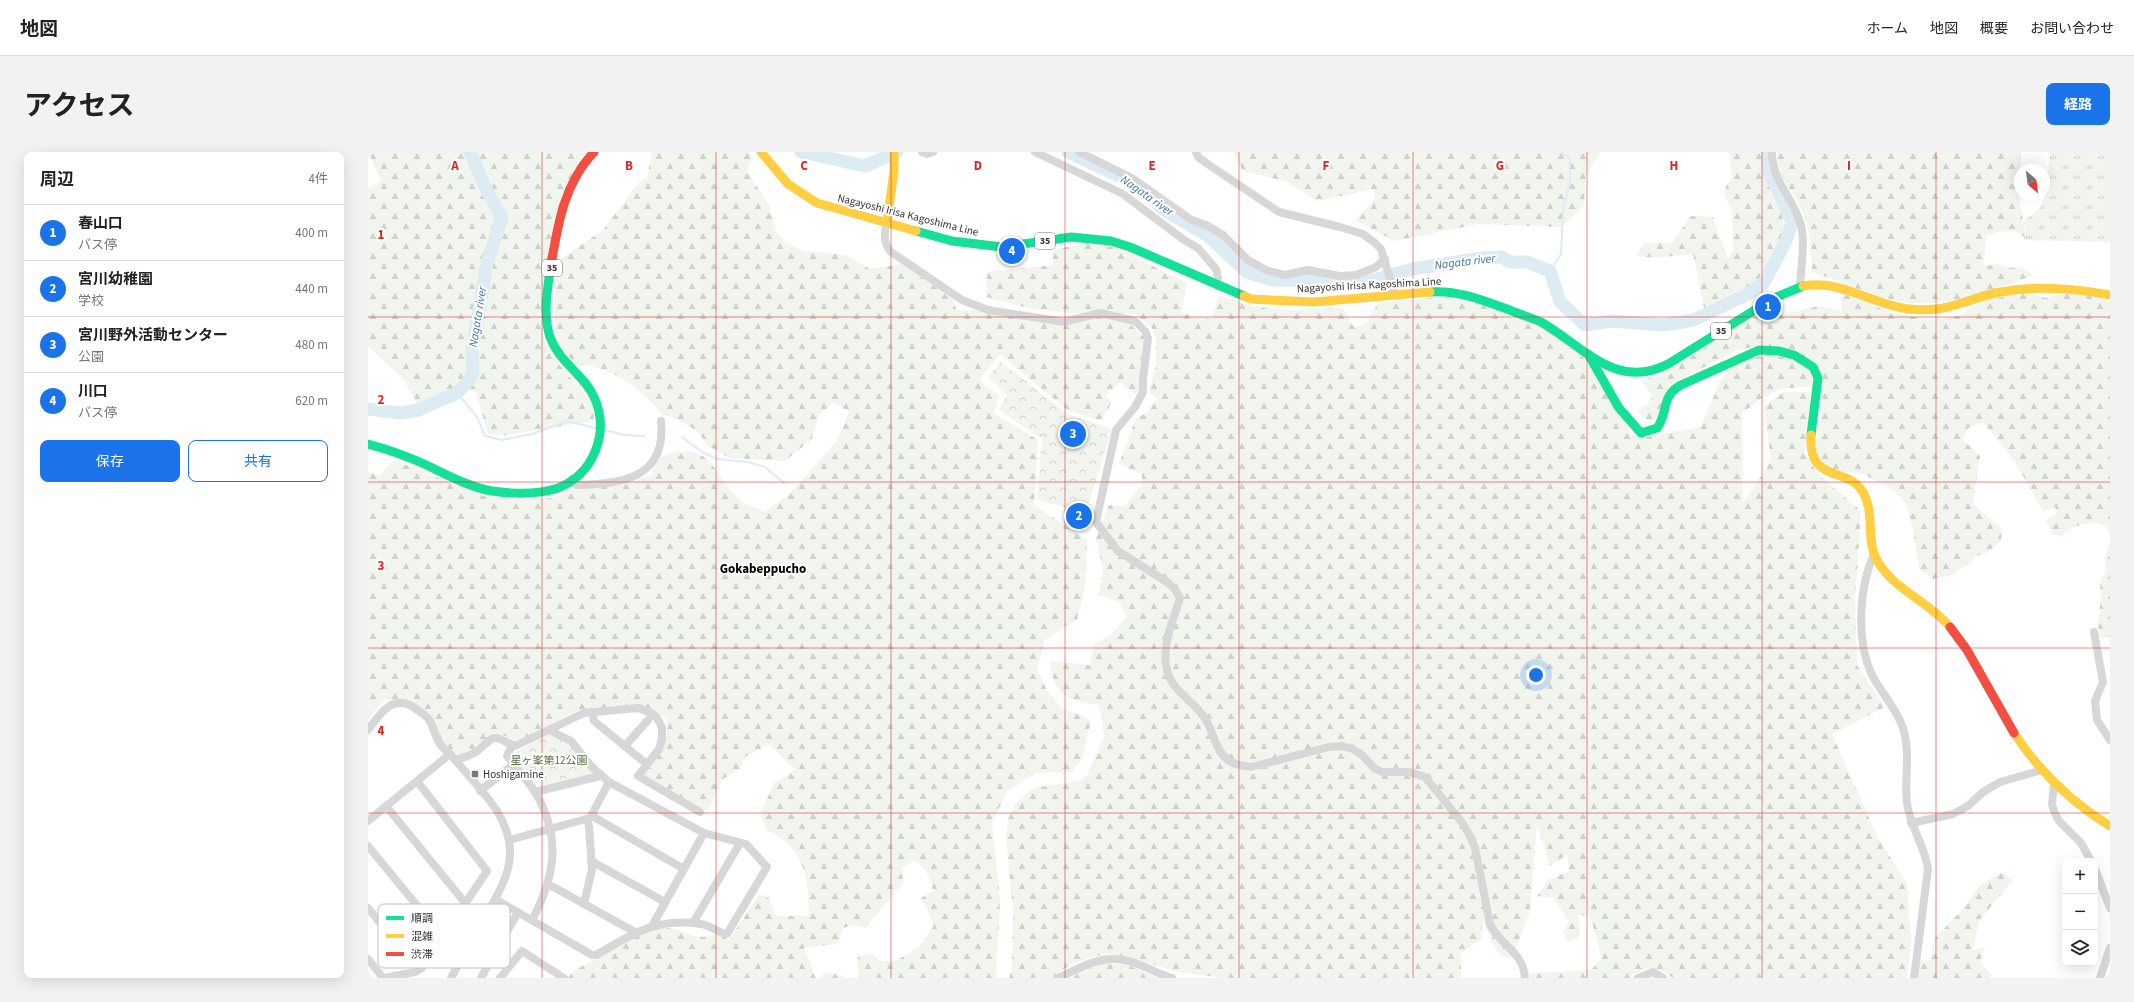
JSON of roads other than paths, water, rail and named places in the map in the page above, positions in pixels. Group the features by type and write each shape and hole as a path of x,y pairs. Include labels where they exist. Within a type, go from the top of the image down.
{"main road":[{"name":"35","path":"576,477 595,453 601,428 595,398 583,380 565,363 552,344 547,326 546,300 559,229 571,184 577,172 594,152"},
{"name":"Nagayoshi Irisa Kagoshima Line","path":"761,152 788,184 803,196 817,203 952,241 978,246 1002,247 1071,237 1111,241 1130,247 1217,286 1251,298 1280,302 1344,300 1394,291 1456,293 1476,297 1544,324 1610,368 1621,372 1646,373 1678,358 1777,296 1800,286 1813,284 1832,285 1893,306 1930,310 1949,308 1996,293 2024,288 2060,287 2110,296"},
{"path":"887,222 894,171 894,152"},
{"path":"1588,354 1601,381 1632,427 1640,433 1650,432 1658,428 1664,416 1671,392 1759,350 1778,351 1804,360 1813,367 1818,378 1811,452 1818,466 1825,472 1854,483 1860,488 1868,504 1872,525 1874,554 1889,576 1928,606 1951,628 1959,638 1996,706 2023,746 2042,770 2071,799 2110,826"},
{"path":"368,444 408,457 479,487 495,491 525,492 541,490 563,485 576,477"}],"street":[{"path":"922,153 933,152"},
{"path":"1035,152 1123,194 1184,240 1198,248 1216,269 1218,277 1217,286"},
{"path":"1079,152 1132,178 1190,218 1223,235 1248,260 1266,270 1284,275 1308,270 1340,276 1356,275 1386,262"},
{"path":"1196,152 1198,157 1209,165 1279,212 1362,234 1381,249 1394,291"},
{"path":"1772,152 1773,170 1795,211 1802,230 1800,286"},
{"path":"887,222 885,237 888,248 891,252 962,300 988,310 1064,322 1100,313 1123,317 1135,321 1145,331 1148,338 1143,392 1136,407 1116,430 1096,522 1118,551 1167,582 1174,588 1180,598 1165,654 1167,671 1176,689 1200,711 1220,753 1229,761 1241,766 1252,766 1329,747 1342,746 1353,749 1362,755 1374,768 1382,772 1409,772 1425,776 1462,821 1470,836 1475,848 1490,924 1494,934 1519,958 1524,970 1525,978"},
{"path":"576,477 576,485 587,485 610,484 639,475 649,467 657,453 662,435 661,421"},
{"path":"1874,554 1863,586 1864,644 1871,672 1895,710 1906,739 1907,802 1911,823 1927,857 1928,869 1914,978"},
{"path":"2094,632 2103,682 2095,701 2097,720 2110,740"},
{"path":"368,730 384,708 392,704 410,704 428,719 436,740 496,810 509,840 508,869 505,882 492,904"},
{"path":"368,820 417,781 452,757 476,752 491,739 496,738 504,740 512,745 517,745 584,713 639,708 653,714 662,728 662,739 659,750 638,776 700,812"},
{"path":"592,712 594,721 643,761"},
{"path":"625,746 648,720"},
{"path":"510,907 594,955 635,932 652,926 671,922 703,924 727,934 767,867 746,844 704,833 609,782 600,776 571,741 549,730"},
{"path":"512,745 508,756 535,792 546,814 552,844 548,884 532,920"},
{"path":"480,791 514,764"},
{"path":"1911,823 1953,814 1968,806 1983,792 2000,782 2042,770"},
{"path":"535,792 600,776"},
{"path":"386,806 466,904 485,876 487,871 486,868 417,781"},
{"path":"584,904 592,869 589,818 609,782"},
{"path":"2054,783 2052,804 2054,811 2059,821 2081,843 2089,858"},
{"path":"509,840 589,818 684,869"},
{"path":"652,926 704,833"},
{"path":"693,923 740,842"},
{"path":"368,846 416,904"},
{"path":"591,861 665,902"},
{"path":"2098,877 2110,908"},
{"path":"548,884 635,932"},
{"path":"495,899 504,904"},
{"path":"368,908 378,920"},
{"path":"510,926 518,912"},
{"path":"2100,978 2110,948"},
{"path":"510,966 522,951 564,978"},
{"path":"1058,978 1090,962 1112,958 1140,965 1161,975 1172,978"},
{"path":"368,959 384,978 418,970"},
{"path":"451,978 457,968"},
{"path":"481,978 487,968"},
{"path":"500,978 508,968"},
{"path":"1638,978 1653,972 1663,978"}],"waterway":[{"name":"Nagata river","path":"368,409 400,413 418,410 457,393 466,384 473,373 472,351 487,263 502,218 486,189 470,152"},
{"name":"Nagata river","path":"801,152 865,166 897,152"},
{"name":"Nagata river","path":"1068,152 1127,180 1151,197 1161,208 1208,236 1247,272 1272,280 1371,281 1412,269 1482,258 1502,257 1510,262 1527,262 1550,271 1560,302 1585,325 1611,321 1664,325 1694,320 1746,295 1764,283 1786,241 1792,223 1781,196 1768,172 1768,152"},
{"path":"1550,271 1561,254 1563,209 1570,183 1570,159 1561,152"},
{"path":"457,393 477,417 485,436 502,440 532,434 568,421 595,428"},
{"path":"605,430 624,435 644,436"},
{"path":"682,437 702,452 717,459 748,462 765,467 784,483"}],"place":[{"name":"川口","path":"1012,251"},
{"name":"春山口","path":"1768,307"},
{"name":"宮川野外活動センター","path":"1073,434"},
{"name":"宮川幼稚園","path":"1079,516"},
{"name":"Hoshigamine","path":"475,774"}],"district":[{"name":"Gokabeppucho","path":"763,569"}],"park label":[{"name":"星ヶ峯第12公園","path":"549,760"}]}
